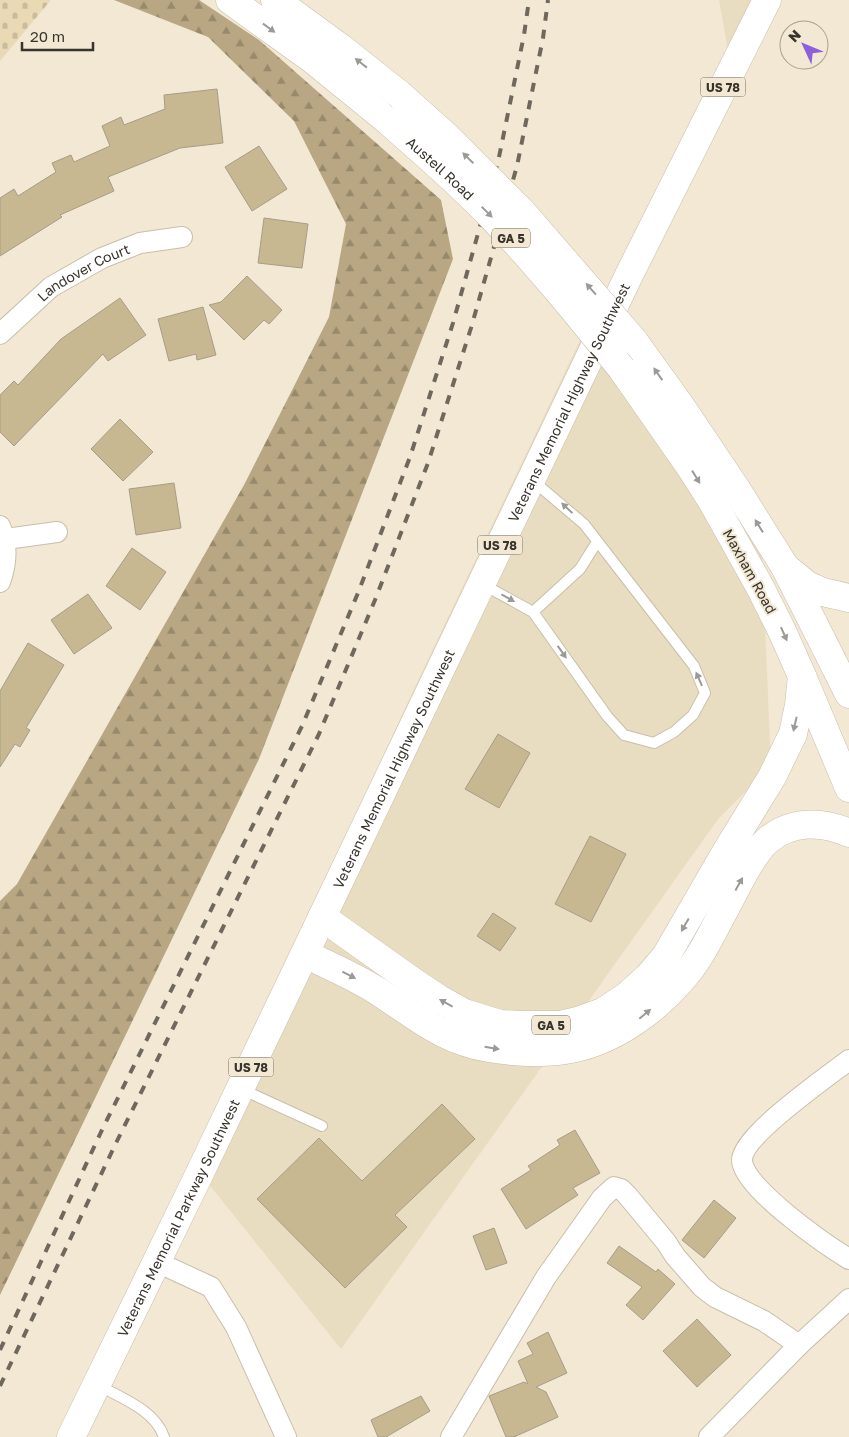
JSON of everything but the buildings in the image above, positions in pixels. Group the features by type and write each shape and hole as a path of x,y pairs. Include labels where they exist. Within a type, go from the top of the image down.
{"main road":[{"name":"Austell Road","path":"230,0 312,59 427,155 493,218 575,311 622,369"},
{"name":"Austell Road","path":"275,0 341,48 399,94 522,212 576,272 633,340 682,408 735,487 785,567"},
{"name":"Veterans Memorial Highway Southwest","path":"322,917 629,275 767,0"},
{"name":"Maxham Road","path":"622,369 712,501 760,587 802,676 849,788"},
{"name":"GA 5","path":"785,567 807,585 823,592 849,598"},
{"path":"785,567 849,694"},
{"name":"GA 5","path":"322,917 438,999 472,1016 500,1024 560,1025 578,1022 602,1012 627,996 648,977 666,956 679,935 784,755 792,734 799,705 802,676"},
{"path":"305,954 364,983 433,1029 456,1039 488,1048 531,1053 575,1049 618,1033 636,1021 671,992 698,959 748,868 757,853 767,842 780,832 796,826 811,824 831,826 849,832"},
{"name":"Veterans Memorial Parkway Southwest","path":"71,1437 322,917"}],"street":[{"name":"Landover Court","path":"0,334 51,286 102,258 140,243 182,237"},
{"path":"0,582 4,569 3,533 57,532"},
{"path":"849,1060 765,1126 744,1151 742,1160 745,1172 759,1191 813,1234 849,1259"},
{"path":"451,1437 546,1277 602,1198 614,1187 621,1190 627,1196 702,1287 715,1297 764,1322 799,1346"},
{"path":"157,1262 211,1287 236,1328 286,1437"},
{"path":"709,1437 799,1346 849,1299"}],"lane":[{"path":"482,583 534,612 606,716 624,735 654,744 674,732 693,715 705,692 694,666 584,524 532,479"},
{"path":"534,612 580,569 597,542"},
{"path":"240,1089 322,1126"},
{"path":"97,1385 144,1411 162,1430 164,1437"}],"shaded area":[{"path":"719,0 753,0 728,50"},
{"path":"602,294 760,510 771,766 720,817 711,829 341,1349 195,1167 412,693"}],"green space":[{"path":"0,0 51,0 0,61"},
{"path":"114,0 199,0 259,40 441,200 453,259 259,759 0,1295 0,901 17,884 244,485 329,317 346,224 294,121 208,37"}],"railway":[{"path":"0,1350 101,1132 302,726 358,593 410,457 453,323 498,162 524,35 529,0"},
{"path":"0,1386 117,1141 319,734 375,600 428,463 471,328 517,166 543,38 548,0"}]}
